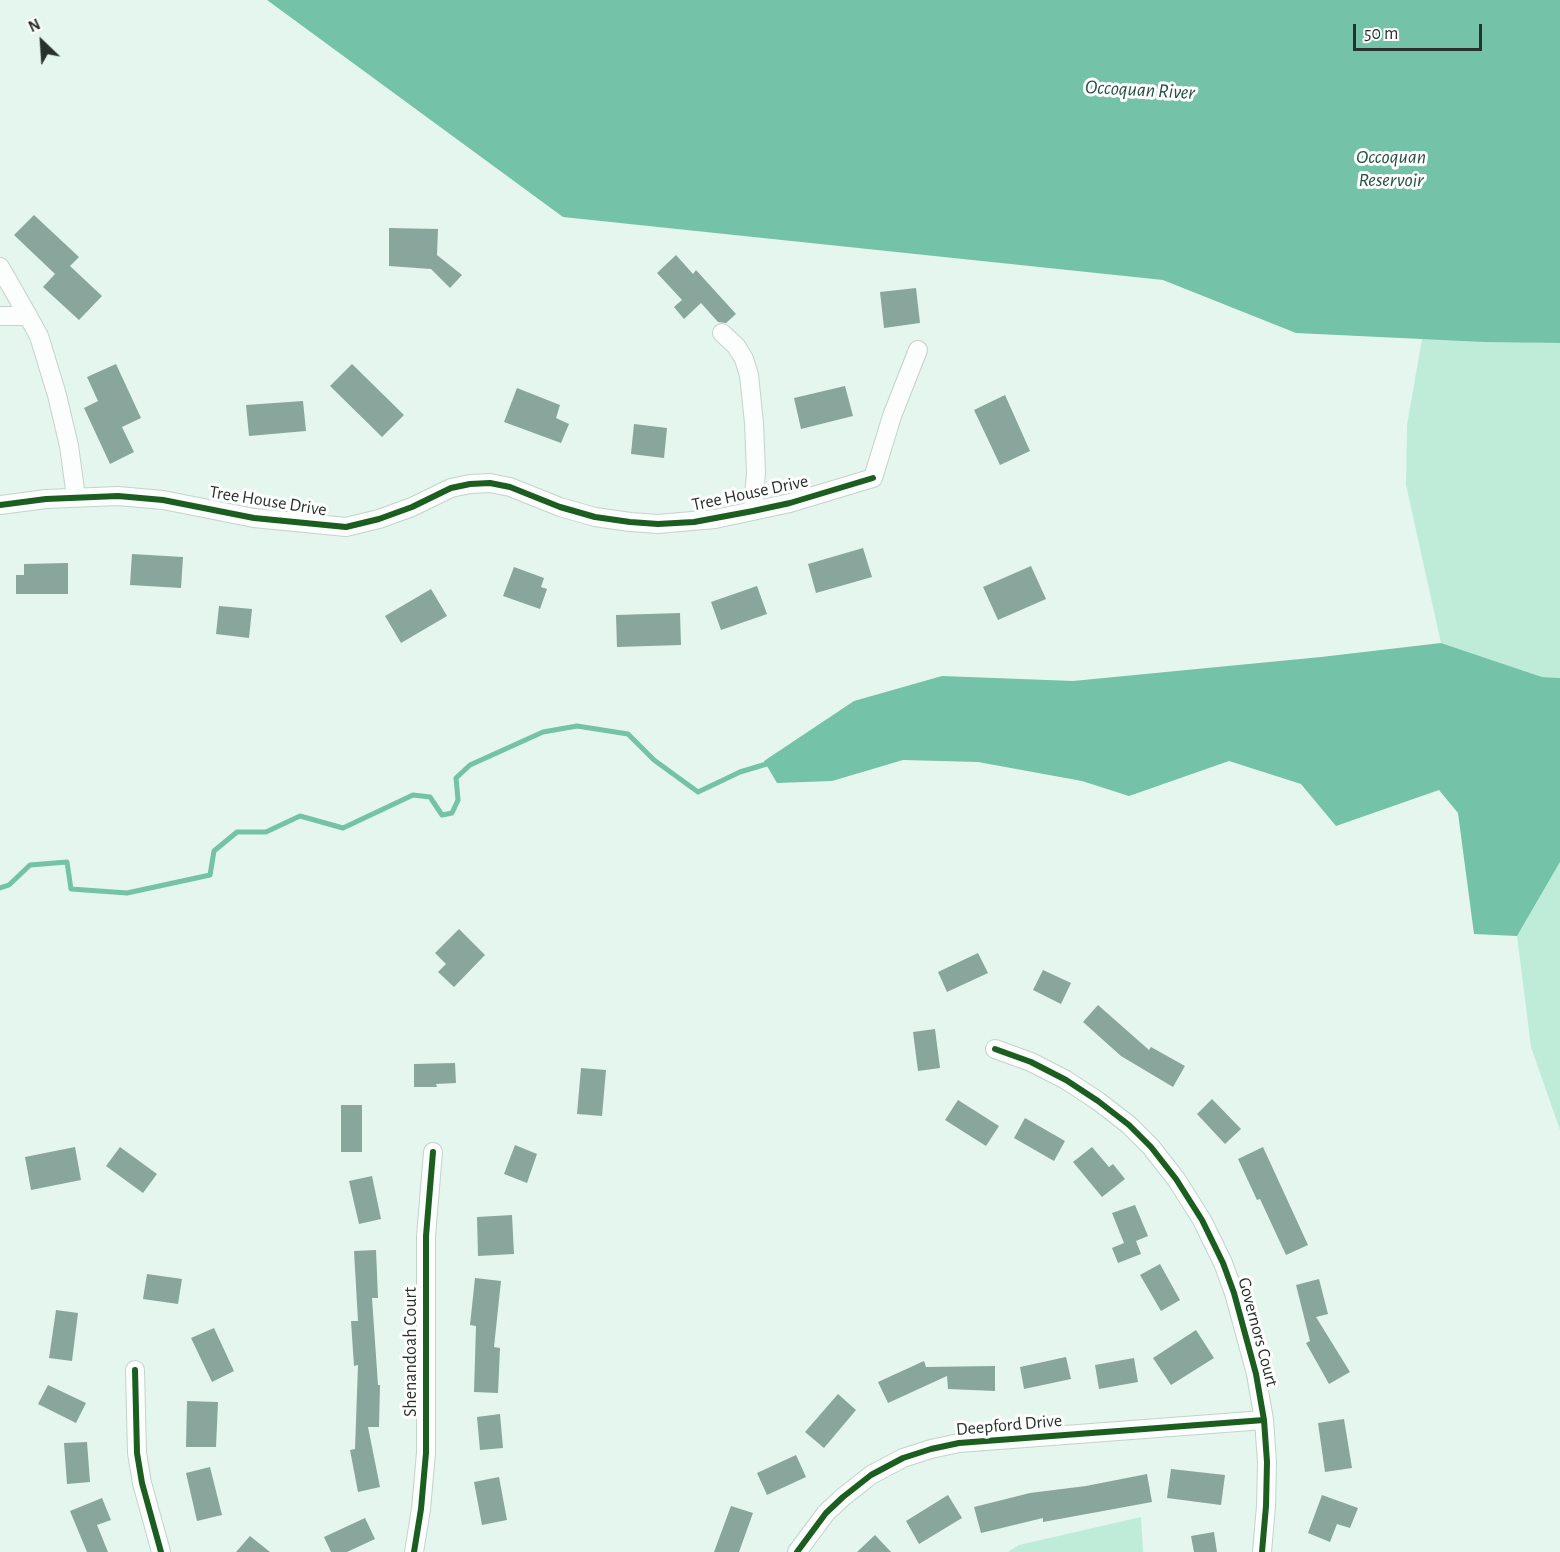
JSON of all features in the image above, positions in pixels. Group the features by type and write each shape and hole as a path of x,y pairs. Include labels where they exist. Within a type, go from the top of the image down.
{"street":[{"path":"0,267 39,336 57,395 69,446 76,497"},
{"path":"0,316 28,316"},
{"path":"722,333 736,346 749,375 756,472 753,511"},
{"name":"Tree House Drive","path":"0,505 76,497 118,496 163,500 254,518 346,527 379,519 412,507 451,488 470,483 490,483 510,487 560,507 595,517 658,524 694,522 790,503 873,478 892,416 918,350"},
{"name":"Governors Court","path":"995,1049 1048,1071 1098,1101 1144,1140 1176,1179 1202,1220 1231,1283 1256,1374 1264,1420 1267,1462 1262,1552"},
{"name":"Shenandoah Court","path":"414,1552 426,1453 426,1236 433,1152"},
{"path":"135,1370 137,1453 146,1501 161,1552"},
{"name":"Deepford Drive","path":"796,1552 826,1513 853,1489 892,1464 930,1449 959,1443 1264,1420"}],"shaded area":[{"path":"1422,339 1560,343 1560,678 1542,677 1441,643 1406,485 1407,425"},
{"path":"1560,862 1560,1130 1531,1047 1517,936"},
{"path":"1141,1517 1143,1552 1008,1552 1019,1545"}],"water":[{"name":"Occoquan Reservoir","path":"267,0 1560,0 1560,343 1484,342 1296,333 1163,280 563,217"},
{"path":"1441,643 1542,677 1560,678 1560,862 1517,936 1474,934 1458,813 1439,790 1336,826 1301,784 1229,761 1129,796 1082,781 978,762 903,760 832,781 777,783 764,761 854,701 942,676 1073,681"}],"building":[{"path":"34,215 79,257 70,266 102,296 79,320 43,287 55,274 14,235"},
{"path":"389,228 438,229 437,255 462,275 450,288 431,269 389,266"},
{"path":"676,255 693,274 696,270 736,314 726,323 718,322 701,303 684,319 674,307 682,300 657,273"},
{"path":"916,288 920,323 884,328 880,292"},
{"path":"116,364 141,418 122,427 134,452 110,464 84,408 98,401 87,377"},
{"path":"352,364 404,415 382,437 330,386"},
{"path":"845,386 853,416 801,429 794,398"},
{"path":"517,388 560,405 556,418 569,424 561,443 504,422"},
{"path":"1005,395 1030,451 1000,465 974,410"},
{"path":"303,401 306,431 249,436 246,405"},
{"path":"634,424 667,428 664,458 631,454"},
{"path":"863,548 872,577 816,593 808,564"},
{"path":"132,554 183,557 181,588 130,585"},
{"path":"68,563 68,594 16,594 16,575 24,575 24,564"},
{"path":"1031,566 1046,599 998,620 983,587"},
{"path":"514,567 544,578 541,587 547,589 540,609 503,596"},
{"path":"757,586 767,614 721,630 711,602"},
{"path":"431,589 447,616 401,643 385,616"},
{"path":"219,606 252,609 249,638 216,634"},
{"path":"680,613 681,645 617,647 616,615"},
{"path":"459,929 485,955 454,987 438,972 446,964 435,953"},
{"path":"978,953 988,973 947,992 938,972"},
{"path":"1043,970 1071,983 1061,1004 1033,990"},
{"path":"1098,1005 1149,1050 1151,1047 1185,1066 1173,1087 1121,1056 1083,1022"},
{"path":"935,1029 940,1068 918,1071 913,1032"},
{"path":"455,1063 456,1083 436,1084 437,1087 414,1087 414,1064"},
{"path":"581,1068 606,1070 602,1116 577,1114"},
{"path":"1212,1099 1241,1129 1225,1144 1197,1114"},
{"path":"958,1100 999,1126 986,1146 945,1120"},
{"path":"341,1105 362,1105 362,1152 341,1152"},
{"path":"1025,1118 1065,1141 1054,1161 1014,1138"},
{"path":"515,1145 537,1154 527,1183 504,1174"},
{"path":"75,1147 81,1180 31,1190 25,1157"},
{"path":"120,1147 157,1174 143,1193 106,1166"},
{"path":"1092,1147 1109,1167 1113,1164 1125,1179 1102,1197 1073,1162"},
{"path":"1263,1147 1308,1245 1286,1255 1238,1159"},
{"path":"372,1176 381,1219 359,1224 349,1181"},
{"path":"1135,1205 1148,1236 1136,1241 1141,1254 1118,1263 1112,1248 1124,1243 1112,1213"},
{"path":"512,1215 514,1254 478,1256 477,1217"},
{"path":"376,1250 378,1298 372,1298 378,1385 380,1385 379,1427 368,1427 380,1487 358,1492 350,1450 355,1449 358,1365 354,1366 351,1321 358,1321 354,1251"},
{"path":"1160,1264 1180,1300 1161,1311 1140,1275"},
{"path":"147,1274 182,1279 178,1304 143,1299"},
{"path":"475,1278 501,1281 494,1347 500,1348 498,1393 474,1392 476,1326 470,1325"},
{"path":"1319,1279 1328,1314 1316,1317 1350,1372 1329,1384 1306,1343 1310,1341 1296,1285"},
{"path":"56,1310 78,1313 72,1361 49,1358"},
{"path":"214,1328 234,1371 212,1382 191,1338"},
{"path":"1196,1330 1214,1358 1171,1385 1153,1358"},
{"path":"1066,1357 1071,1379 1024,1389 1020,1367"},
{"path":"1134,1358 1138,1382 1099,1389 1095,1365"},
{"path":"924,1361 926,1367 995,1366 995,1391 948,1389 947,1376 888,1403 878,1382"},
{"path":"48,1385 86,1403 76,1423 38,1404"},
{"path":"838,1394 856,1410 824,1448 805,1432"},
{"path":"187,1401 218,1402 216,1447 186,1447"},
{"path":"500,1414 503,1448 480,1450 477,1417"},
{"path":"1344,1419 1352,1468 1325,1472 1318,1423"},
{"path":"87,1442 90,1482 67,1484 64,1443"},
{"path":"796,1455 806,1477 767,1495 757,1473"},
{"path":"210,1467 222,1515 197,1521 186,1473"},
{"path":"1171,1469 1225,1475 1221,1505 1167,1498"},
{"path":"1147,1474 1152,1502 1043,1522 1043,1518 981,1533 974,1507 1030,1493 1086,1486"},
{"path":"499,1477 507,1520 482,1525 474,1482"},
{"path":"948,1495 962,1518 919,1544 906,1521"},
{"path":"1322,1495 1358,1508 1350,1528 1337,1524 1330,1542 1308,1533"},
{"path":"102,1498 111,1520 97,1525 108,1552 87,1552 70,1511"},
{"path":"731,1506 753,1513 739,1552 714,1552"},
{"path":"365,1518 375,1539 347,1552 331,1552 324,1537"},
{"path":"1214,1532 1217,1552 1194,1552 1191,1536"},
{"path":"875,1535 891,1552 857,1552"},
{"path":"250,1536 270,1552 236,1552"}],"waterway":[{"path":"0,888 9,885 30,865 67,862 71,889 127,893 210,875 214,851 237,832 266,832 300,816 343,828 413,795 430,797 442,815 452,813 458,800 456,778 470,765 543,732 577,726 628,734 654,760 698,792 740,772 773,762"}],"cycle path":[{"path":"0,505 46,499 118,496 163,500 254,518 346,527 379,519 412,507 451,488 490,483 510,487 560,507 595,517 658,524 694,522 753,511 790,503 873,478"},
{"path":"995,1049 1031,1062 1066,1080 1129,1125 1151,1147 1176,1179 1202,1220 1223,1263 1234,1293 1256,1374 1264,1420 1267,1462 1262,1552"},
{"path":"414,1552 426,1453 426,1236 433,1152"},
{"path":"135,1370 137,1453 142,1483 161,1552"},
{"path":"797,1552 826,1513 871,1475 903,1458 931,1449 959,1443 1264,1420"}],"water label":[{"name":"Occoquan River","path":"1140,90"}]}
